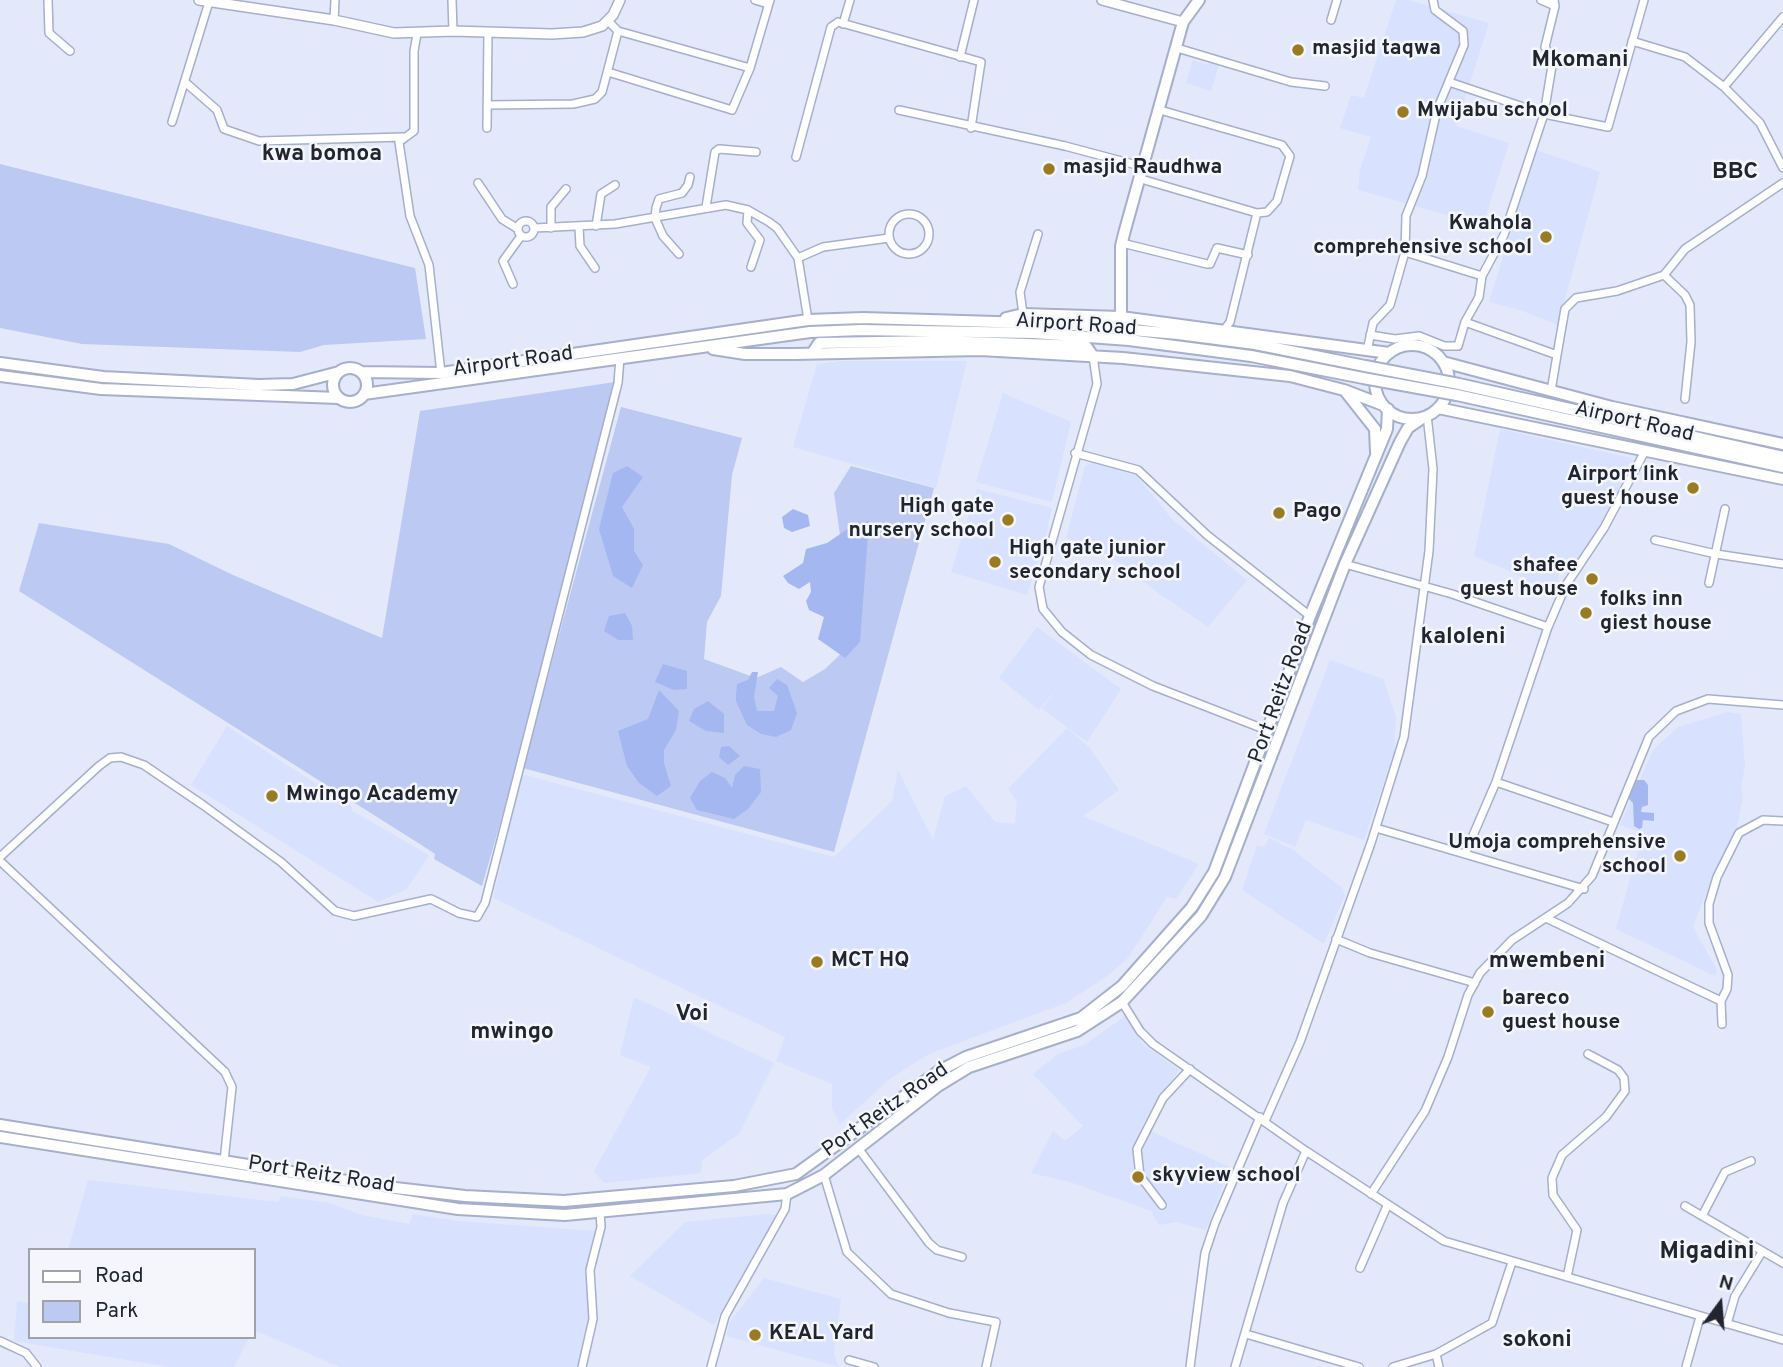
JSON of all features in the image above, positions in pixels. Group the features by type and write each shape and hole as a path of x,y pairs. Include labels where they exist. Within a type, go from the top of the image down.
{"main road":[{"path":"1121,317 1122,243 1183,22 1199,0"},
{"path":"989,322 1023,314 1121,317 1367,351 1389,352 1407,345 1420,346 1432,351 1443,362 1612,407 1783,444"},
{"name":"Airport Road","path":"361,372 441,373 808,320 989,322 1284,349 1459,384 1768,459 1783,467"},
{"name":"Airport Road","path":"364,394 810,332 861,330 1129,335"},
{"path":"699,347 745,354 980,349 1262,371 1344,390 1409,418 1425,416"},
{"path":"1385,407 1375,380 1378,368 1389,352"},
{"path":"0,1137 458,1209 565,1215 786,1194 824,1175 938,1086 969,1067 1077,1031 1122,1002 1201,916 1225,877 1345,564 1400,442 1408,428 1438,408 1449,386 1443,362"},
{"path":"0,363 103,377 259,385 293,384 347,368 361,372 366,380 364,394 352,402 338,398 101,389 0,376"},
{"path":"338,372 333,385 338,398"},
{"path":"1344,390 1374,429 1377,455"},
{"name":"Port Reitz Road","path":"0,1125 465,1196 565,1201 734,1186 796,1174 939,1071 967,1058 1081,1018 1122,986 1192,907 1214,872 1269,732 1310,616 1377,455 1387,429 1385,407"},
{"path":"1438,408 1783,479"},
{"name":"Airport Road","path":"1768,459 1783,457"}],"street":[{"path":"48,0 49,33 70,51"},
{"path":"334,20 335,0"},
{"path":"452,0 453,30"},
{"path":"172,122 185,82 204,1 334,20 383,32 417,34 453,30 573,34 593,30 608,21 620,0"},
{"path":"608,72 731,111 750,68 769,2 755,0"},
{"path":"843,24 850,0"},
{"path":"960,57 974,0"},
{"path":"1102,0 1114,1 1183,22"},
{"path":"1367,351 1373,323 1390,305 1405,252 1406,216 1422,176 1437,110 1465,36 1459,27 1435,10 1433,0"},
{"path":"1370,335 1395,339 1419,336 1444,346 1458,346 1465,322 1479,297 1482,276 1504,235 1544,114 1553,60 1545,47 1554,3 1541,0"},
{"path":"1449,82 1544,114 1608,127 1644,0"},
{"path":"1331,20 1334,1"},
{"path":"1724,87 1783,17"},
{"path":"608,21 618,31 750,68"},
{"path":"796,157 834,23 982,63 971,128"},
{"path":"487,105 591,101 600,96 618,31"},
{"path":"487,128 488,32"},
{"path":"185,82 217,110 224,129 259,141 403,137 414,131 414,51 417,34"},
{"path":"1632,41 1685,57 1724,87 1760,123 1783,168"},
{"path":"1177,48 1291,82 1325,86"},
{"path":"899,110 971,128 1065,145 1144,167"},
{"path":"1141,179 1257,213 1267,212 1277,201 1290,156 1288,149 1160,110"},
{"path":"403,137 400,142 408,206 416,238 429,265 441,373"},
{"path":"706,207 715,152 719,149 756,152"},
{"path":"679,254 663,236 655,218 659,199 678,197 688,186 690,177"},
{"path":"478,183 502,219 529,237 534,228"},
{"path":"1551,391 1565,309 1576,298 1630,288 1664,275 1685,249 1783,183"},
{"path":"596,226 601,194 615,185"},
{"path":"551,228 551,207 566,189"},
{"path":"513,284 503,261 526,221 534,228 596,226 726,205 748,210 777,228 798,258 808,320"},
{"path":"748,210 747,223 760,240 751,267"},
{"path":"1224,330 1230,322 1257,213"},
{"path":"908,214 920,217 929,233 926,245 911,254 899,251 889,238 892,224 908,214"},
{"path":"579,227 580,246 595,268"},
{"path":"1023,314 1020,292 1038,234"},
{"path":"798,258 823,247 889,238"},
{"path":"1122,243 1207,264 1210,264 1217,248 1248,255"},
{"path":"1405,252 1482,276"},
{"path":"1664,275 1685,295 1690,305 1691,342 1685,398"},
{"path":"1465,322 1557,355"},
{"path":"1093,356 1097,384 1075,453 1039,587 1043,609 1062,632 1108,664 1219,714 1269,732"},
{"path":"224,1161 232,1087 225,1072 0,859 99,766 110,758 121,757 144,765 215,813 281,862 335,911 354,916 431,899 459,913 477,917 488,890 618,383 620,358"},
{"path":"1190,1367 1205,1253 1215,1223 1300,1042 1376,828 1404,737 1425,586 1433,469 1425,416"},
{"path":"1465,854 1496,782 1548,626 1566,585 1611,516 1645,451"},
{"path":"1075,453 1138,470 1207,535 1310,616"},
{"path":"1709,583 1725,509"},
{"path":"1654,540 1716,554 1783,564"},
{"path":"1345,564 1425,586 1548,626"},
{"path":"1371,1194 1425,1111 1475,983 1493,957 1584,888 1649,737 1676,712 1708,699 1783,705"},
{"path":"1496,782 1613,822"},
{"path":"1722,1024 1721,1001 1727,989 1727,968 1709,923 1708,913 1717,877 1739,833 1763,820 1783,821"},
{"path":"1376,828 1584,888"},
{"path":"1546,918 1721,1001"},
{"path":"1336,939 1370,953 1475,983"},
{"path":"1122,1002 1146,1038 1306,1151 1444,1241 1783,1340"},
{"path":"1567,1277 1577,1230 1553,1195 1552,1178 1562,1155 1606,1117 1625,1091 1624,1078 1618,1070 1588,1054"},
{"path":"1161,1205 1140,1176 1137,1149 1163,1098 1190,1069"},
{"path":"858,1148 929,1243 937,1250 962,1257"},
{"path":"1235,1367 1283,1203 1306,1151"},
{"path":"1702,1216 1726,1172 1751,1161"},
{"path":"824,1175 847,1252 891,1294 949,1313 996,1322 986,1367"},
{"path":"711,1367 725,1316 785,1209 786,1194"},
{"path":"1360,1268 1387,1206"},
{"path":"1685,1206 1783,1263"},
{"path":"582,1367 592,1329 590,1275 601,1227 600,1212"},
{"path":"1727,1324 1735,1296 1762,1252"},
{"path":"1393,1367 1436,1354 1492,1323 1512,1262"},
{"path":"1686,1367 1700,1317"},
{"path":"1246,1334 1359,1367"},
{"path":"0,1341 26,1353 37,1367"},
{"path":"1436,1354 1439,1367"},
{"path":"849,1360 874,1367"}],"shaded area":[{"name":"Mwijabu school","path":"1396,0 1408,0 1489,23 1456,126 1509,143 1483,225 1358,190 1360,170 1371,137 1340,128 1351,95 1364,98"},
{"path":"1193,60 1206,64 1220,62 1211,91 1186,83"},
{"name":"Kwahola comprehensive school","path":"1536,150 1600,172 1558,325 1520,310 1489,302"},
{"path":"841,361 967,361 936,488 793,447 817,364"},
{"path":"1003,393 1071,422 1052,502 976,482"},
{"path":"1500,429 1632,458 1634,464 1600,530 1570,572 1562,571 1558,576 1560,584 1550,596 1521,576 1474,556"},
{"path":"1094,462 1136,475 1172,519 1247,580 1208,627 1154,590 1128,568 1096,549 1066,538 1085,466"},
{"path":"627,466 643,477 622,507 634,529 634,551 643,565 632,588 613,576 599,529 613,473"},
{"path":"977,489 1052,508 1043,550 994,539 1041,552 1027,595 951,572"},
{"path":"793,509 808,515 810,526 792,532 784,528 782,517"},
{"path":"869,521 860,642 845,658 818,639 824,617 809,610 806,601 811,592 810,582 799,589 788,583 783,576 803,563 806,549 827,543 855,524"},
{"path":"625,613 632,626 633,640 618,640 604,631 609,616"},
{"path":"1037,627 1121,689 1087,742 1042,709 1060,685 1039,710 999,678"},
{"path":"1330,660 1383,679 1396,717 1394,752 1364,840 1306,820 1295,847 1264,834"},
{"path":"663,664 687,671 687,689 674,690 655,682"},
{"path":"752,672 758,672 754,697 757,711 774,711 778,696 769,688 777,679 787,685 797,713 791,730 776,737 761,734 747,725 736,701 737,684 748,680"},
{"path":"659,690 679,711 676,730 664,750 664,763 671,786 657,796 639,783 627,766 618,731 648,719"},
{"path":"708,701 724,714 724,733 706,731 689,721 694,709"},
{"name":"Umoja comprehensive school","path":"1728,712 1741,714 1745,767 1741,786 1743,796 1737,828 1711,880 1693,927 1717,970 1715,976 1616,929 1643,833 1620,825 1653,750 1678,727"},
{"name":"Mwingo Academy","path":"227,726 352,807 351,810 429,855 407,889 378,902 191,785"},
{"path":"1067,728 1089,747 1119,790 1083,816 1199,864 1176,899 1167,897 1128,958 1107,976 1066,1003 931,1053 891,1078 840,1124 832,1109 832,1084 776,1061 785,1037 493,898 521,774 834,857 892,801 898,770 933,840 945,796 966,786 995,822 1015,824 1017,801 1008,789"},
{"path":"729,746 740,756 728,765 719,757 721,747"},
{"path":"744,766 760,769 761,792 748,809 734,819 697,810 690,798 700,781 712,772 725,778 732,788 735,775"},
{"path":"1634,780 1644,780 1648,785 1648,805 1642,807 1641,812 1654,813 1654,821 1643,820 1642,828 1639,829 1634,826 1633,803 1627,797"},
{"path":"1269,838 1292,849 1342,888 1345,895 1324,944 1242,890 1257,845 1264,847"},
{"path":"634,997 774,1063 739,1134 702,1160 701,1173 604,1183 594,1171 651,1067 620,1055"},
{"path":"1125,1016 1143,1044 1179,1070 1141,1127 1230,1167 1206,1230 1176,1222 1159,1225 1151,1211 1070,1182 1031,1173 1053,1131 1065,1141 1083,1126 1033,1074 1058,1054 1084,1045"},
{"path":"88,1180 278,1202 281,1196 330,1203 362,1215 410,1224 413,1214 458,1221 595,1231 585,1273 590,1300 585,1345 578,1367 340,1367 256,1331 256,1248 69,1248"},
{"path":"777,1215 714,1325 630,1276 685,1222"},
{"path":"764,1278 841,1299 834,1353 839,1367 727,1336 729,1323"},
{"path":"17,1301 28,1303 28,1339 248,1339 234,1367 169,1367 14,1341"}],"green space":[{"path":"0,164 415,268 426,339 324,345 300,352 82,344 0,328"},
{"path":"615,382 524,741 482,886 434,859 435,854 423,846 19,591 39,523 169,544 233,575 382,638 420,411"},
{"path":"621,407 742,438 732,475 721,596 707,622 704,659 756,678 781,667 803,682 825,669 855,640 834,493 851,466 934,488 834,852 523,768"}],"place":[{"name":"masjid taqwa","path":"1298,50"},
{"name":"Mwijabu school","path":"1403,112"},
{"name":"masjid Raudhwa","path":"1049,169"},
{"name":"Kwahola comprehensive school","path":"1546,237"},
{"name":"Airport link guest house","path":"1693,488"},
{"name":"Pago","path":"1279,513"},
{"name":"High gate nursery school","path":"1008,520"},
{"name":"High gate junior secondary school","path":"995,562"},
{"name":"shafee guest house","path":"1592,579"},
{"name":"folks inn giest house","path":"1586,613"},
{"name":"Mwingo Academy","path":"272,796"},
{"name":"Umoja comprehensive school","path":"1680,856"},
{"name":"MCT HQ","path":"817,962"},
{"name":"bareco guest house","path":"1488,1012"},
{"name":"skyview school","path":"1138,1177"},
{"name":"KEAL Yard","path":"755,1335"}],"district":[{"name":"Mkomani","path":"1580,61"},
{"name":"kwa bomoa","path":"322,155"},
{"name":"BBC","path":"1735,173"},
{"name":"kaloleni","path":"1463,638"},
{"name":"mwembeni","path":"1547,962"},
{"name":"Voi","path":"692,1015"},
{"name":"mwingo","path":"512,1033"},
{"name":"Migadini","path":"1707,1253"},
{"name":"sokoni","path":"1537,1341"}]}
